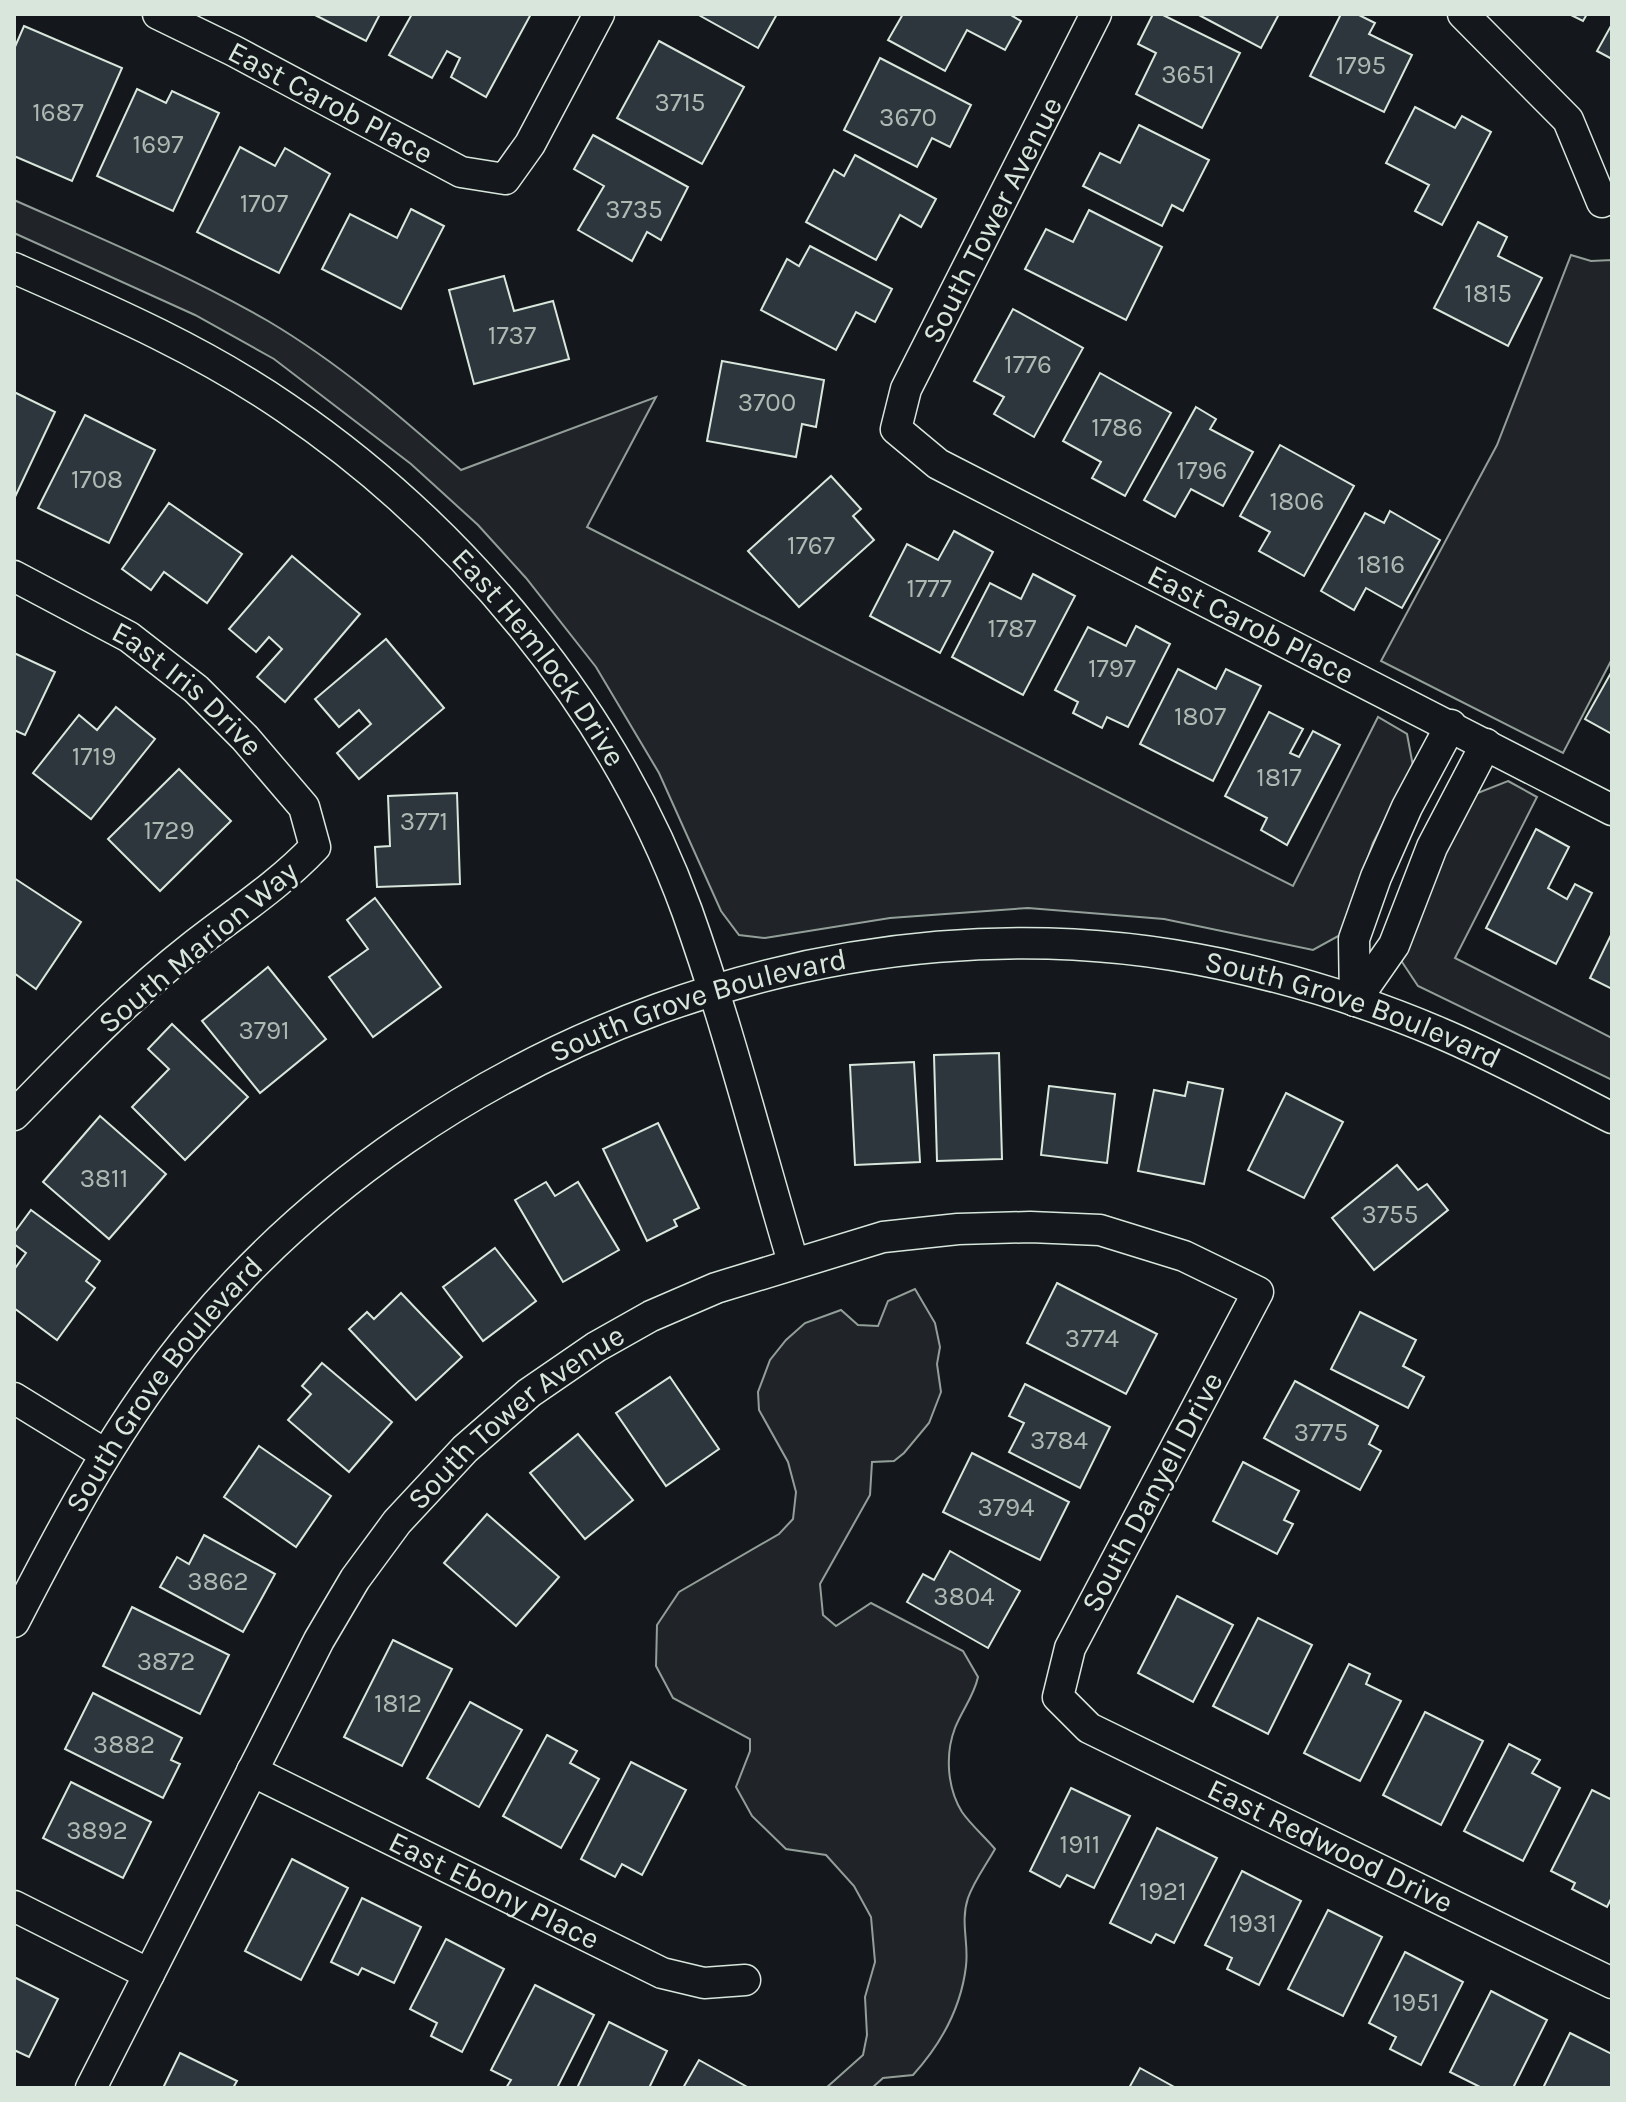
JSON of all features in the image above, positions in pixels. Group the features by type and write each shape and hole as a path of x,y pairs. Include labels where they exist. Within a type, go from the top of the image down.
{"street":[{"name":"East Carob Place","path":"158,14 461,172 505,179 530,144 599,14"},
{"name":"South Tower Avenue","path":"896,429 906,389 1096,14"},
{"path":"1463,14 1568,120 1602,202"},
{"name":"East Hemlock Drive","path":"14,268 211,361 284,406 401,498 460,555 519,621 566,685 616,762 648,822 686,909 793,1262"},
{"name":"East Carob Place","path":"896,429 938,464 1612,810"},
{"name":"East Iris Drive","path":"14,576 129,637 196,689 245,738 304,807 315,847"},
{"path":"1355,1001 1354,939 1376,877 1407,807 1451,725"},
{"path":"1355,1001 1394,945 1432,847 1486,744"},
{"name":"South Marion Way","path":"14,1115 138,991 192,946 288,876 315,847"},
{"name":"South Grove Boulevard","path":"14,1622 67,1519 141,1398 196,1328 259,1259 367,1165 434,1119 510,1073 612,1025 713,992 815,965 909,951 989,944 1063,945 1149,953 1221,964 1355,1001 1441,1033 1612,1118"},
{"name":"South Tower Avenue","path":"91,2088 319,1640 355,1579 397,1522 465,1449 529,1393 596,1347 651,1316 716,1288 793,1262 883,1237 958,1229 1030,1227 1100,1230 1184,1256 1258,1292"},
{"name":"South Danyell Drive","path":"1058,1697 1070,1648 1258,1292"},
{"path":"14,1398 105,1454"},
{"name":"East Redwood Drive","path":"1058,1697 1089,1728 1612,1983"},
{"name":"East Ebony Place","path":"252,1771 662,1973 704,1983 745,1980"},
{"path":"14,1906 149,1974"}],"shaded area":[{"path":"14,200 174,272 268,321 344,372 461,470 656,397 587,527 1293,886 1378,717 1407,734 1413,766 1373,843 1342,934 1313,950 1164,919 1028,908 890,918 765,938 739,935 721,911 659,773 596,667 526,578 478,525 411,464 274,359 195,315 14,233"},
{"path":"1571,255 1591,261 1612,260 1612,659 1563,753 1381,661 1497,445"},
{"path":"1508,781 1537,797 1455,958 1612,1038 1612,1080 1418,986 1400,959 1470,796"},
{"path":"915,1289 935,1323 940,1347 937,1364 941,1392 929,1423 904,1453 894,1461 872,1462 870,1495 820,1584 823,1615 836,1626 871,1603 963,1651 978,1677 952,1738 949,1760 951,1782 962,1812 995,1849 968,1898 965,1916 967,1957 960,1997 932,2051 913,2075 883,2078 872,2088 826,2088 863,2055 867,2035 865,1997 875,1962 871,1917 854,1886 826,1855 786,1849 752,1816 736,1787 750,1751 750,1739 673,1698 656,1666 657,1625 679,1592 779,1534 793,1519 796,1492 788,1462 759,1410 758,1392 770,1360 805,1323 841,1310 858,1325 878,1326 888,1301"}],"building":[{"path":"313,14 380,14 366,41"},
{"path":"412,14 531,14 486,97 451,77 460,58 447,51 432,78 389,55"},
{"path":"697,14 777,14 758,48"},
{"path":"903,14 1009,14 1021,21 1005,50 967,30 945,71 888,40"},
{"path":"1153,14 1161,14 1240,53 1202,128 1136,94 1156,53 1138,44"},
{"path":"1197,14 1279,14 1261,48"},
{"path":"1341,14 1357,14 1375,23 1369,34 1412,55 1384,112 1310,76"},
{"path":"1569,14 1587,14 1583,21"},
{"path":"1612,24 1612,59 1597,51"},
{"path":"24,26 122,68 72,181 14,156 14,49"},
{"path":"659,41 744,87 702,164 617,118"},
{"path":"880,58 971,105 950,147 932,138 917,167 844,130"},
{"path":"137,89 166,103 172,91 219,113 173,211 97,176"},
{"path":"1415,107 1455,128 1462,116 1491,132 1442,225 1415,211 1429,185 1386,163"},
{"path":"1139,125 1209,160 1183,211 1172,205 1162,226 1083,186 1100,153 1120,163"},
{"path":"593,135 688,187 661,240 647,232 632,261 578,230 604,186 574,169"},
{"path":"240,147 275,166 285,148 330,174 279,273 197,232"},
{"path":"855,155 936,199 921,227 900,215 876,260 806,222 834,170 844,176"},
{"path":"411,209 444,226 401,309 322,269 350,214 397,238"},
{"path":"1089,210 1162,247 1126,320 1025,269 1046,229 1073,242"},
{"path":"1478,222 1507,237 1498,256 1542,278 1508,346 1434,308"},
{"path":"810,246 892,289 875,322 856,312 836,350 761,310 787,259 799,266"},
{"path":"504,276 514,311 553,301 569,359 474,384 449,290"},
{"path":"1013,309 1083,348 1034,437 994,414 1004,397 974,381"},
{"path":"722,361 824,380 816,427 802,424 796,457 707,441"},
{"path":"1100,373 1171,413 1125,496 1092,478 1101,462 1063,441"},
{"path":"14,392 55,412 14,499"},
{"path":"1196,407 1216,419 1210,429 1253,452 1223,506 1191,489 1175,517 1144,500"},
{"path":"85,415 155,450 109,543 38,508"},
{"path":"1280,445 1354,486 1304,576 1259,551 1270,532 1240,516"},
{"path":"831,476 861,509 853,516 874,540 799,607 748,551"},
{"path":"169,503 242,554 207,603 164,572 151,590 122,569"},
{"path":"1390,511 1440,540 1402,608 1366,588 1354,610 1321,591 1365,513 1384,523"},
{"path":"954,531 993,552 940,653 870,616 907,544 938,560"},
{"path":"292,556 360,614 285,702 257,677 282,649 269,637 256,652 229,629"},
{"path":"1033,574 1075,596 1023,695 952,657 990,583 1021,599"},
{"path":"1136,626 1170,644 1128,727 1107,717 1102,728 1073,713 1078,702 1055,690 1088,627 1126,646"},
{"path":"386,639 444,708 359,779 337,753 371,724 359,710 339,727 315,699"},
{"path":"14,653 55,672 25,735 14,730"},
{"path":"1178,669 1216,689 1226,669 1261,686 1213,781 1140,744"},
{"path":"1612,671 1612,734 1585,719"},
{"path":"116,707 155,739 91,819 33,773 79,715 97,730"},
{"path":"1269,712 1303,729 1290,753 1299,757 1313,731 1340,745 1287,845 1261,830 1267,818 1225,796"},
{"path":"179,769 231,821 160,891 108,839"},
{"path":"457,793 460,884 377,887 375,847 390,846 388,796"},
{"path":"1536,829 1569,847 1548,888 1567,899 1575,884 1592,893 1556,964 1486,928"},
{"path":"14,878 81,922 36,989 14,973"},
{"path":"375,898 441,987 373,1037 329,977 368,949 347,920"},
{"path":"1612,933 1612,989 1590,978"},
{"path":"268,967 326,1039 260,1093 202,1021"},
{"path":"172,1024 248,1097 185,1160 132,1107 169,1069 148,1049"},
{"path":"999,1053 1002,1159 937,1161 934,1055"},
{"path":"914,1062 920,1162 855,1165 850,1065"},
{"path":"1188,1082 1223,1089 1204,1184 1138,1171 1154,1090 1185,1096"},
{"path":"1049,1086 1115,1094 1107,1163 1041,1155"},
{"path":"1286,1093 1343,1122 1304,1198 1248,1170"},
{"path":"100,1116 166,1174 109,1239 43,1182"},
{"path":"658,1123 699,1208 674,1220 677,1226 647,1241 603,1149"},
{"path":"1397,1165 1418,1190 1427,1184 1448,1210 1374,1270 1332,1218"},
{"path":"546,1182 555,1196 578,1182 619,1250 563,1282 515,1200"},
{"path":"31,1210 100,1261 86,1281 95,1288 57,1340 14,1308 14,1265 16,1267 26,1253 14,1244 14,1233"},
{"path":"495,1248 536,1301 483,1341 443,1287"},
{"path":"1057,1283 1157,1334 1126,1394 1027,1343"},
{"path":"401,1293 462,1357 416,1400 349,1329 367,1312 374,1319"},
{"path":"1360,1312 1416,1340 1403,1366 1424,1377 1408,1408 1331,1369"},
{"path":"322,1363 392,1422 349,1472 288,1420 311,1394 302,1386"},
{"path":"670,1377 719,1449 666,1486 616,1413"},
{"path":"1295,1381 1378,1426 1369,1444 1381,1451 1360,1490 1264,1438"},
{"path":"1025,1384 1110,1427 1080,1488 1009,1452 1024,1423 1009,1416"},
{"path":"578,1434 633,1500 585,1539 530,1473"},
{"path":"259,1446 331,1496 296,1547 224,1497"},
{"path":"972,1453 1069,1502 1040,1560 943,1512"},
{"path":"1243,1462 1299,1491 1284,1520 1293,1524 1277,1554 1213,1521"},
{"path":"487,1514 559,1577 516,1626 444,1563"},
{"path":"204,1535 275,1574 243,1632 160,1587 177,1557 189,1564"},
{"path":"950,1551 1020,1591 988,1648 907,1602 923,1574 934,1580"},
{"path":"1177,1596 1233,1625 1193,1702 1138,1673"},
{"path":"132,1607 229,1655 200,1714 103,1666"},
{"path":"1258,1618 1312,1645 1268,1734 1213,1706"},
{"path":"393,1640 452,1669 402,1766 344,1737"},
{"path":"1349,1664 1370,1674 1366,1684 1401,1701 1360,1781 1304,1753"},
{"path":"93,1693 182,1738 171,1760 180,1764 163,1798 65,1749"},
{"path":"470,1702 522,1730 479,1807 427,1778"},
{"path":"1425,1712 1483,1741 1441,1825 1383,1795"},
{"path":"547,1735 577,1751 570,1763 599,1779 561,1848 503,1816"},
{"path":"1509,1744 1540,1760 1532,1773 1560,1788 1523,1861 1464,1831"},
{"path":"631,1762 686,1790 642,1875 622,1864 615,1877 581,1859"},
{"path":"71,1782 151,1822 123,1878 43,1838"},
{"path":"1071,1788 1130,1816 1094,1888 1067,1875 1060,1887 1030,1871"},
{"path":"1592,1790 1610,1799 1612,1795 1612,1897 1607,1907 1572,1889 1575,1883 1551,1871"},
{"path":"1157,1828 1217,1858 1174,1943 1156,1934 1151,1943 1110,1923"},
{"path":"292,1859 348,1888 301,1980 245,1951"},
{"path":"1242,1871 1301,1901 1259,1985 1227,1969 1232,1958 1205,1945"},
{"path":"362,1898 421,1927 394,1983 362,1968 358,1975 331,1962"},
{"path":"1328,1910 1382,1937 1343,2016 1288,1989"},
{"path":"446,1939 504,1969 462,2052 431,2036 437,2023 410,2009"},
{"path":"1405,1952 1463,1982 1421,2065 1390,2049 1396,2037 1369,2023"},
{"path":"14,1977 58,1999 29,2057 14,2050"},
{"path":"535,1985 594,2015 557,2088 506,2088 511,2080 491,2070"},
{"path":"1491,1991 1547,2020 1513,2088 1482,2088 1450,2072"},
{"path":"609,2022 667,2051 649,2088 577,2088"},
{"path":"1570,2033 1612,2054 1612,2088 1543,2088"},
{"path":"180,2053 237,2081 233,2088 163,2088"},
{"path":"699,2060 749,2088 683,2088"},
{"path":"1140,2068 1176,2088 1129,2088"}]}
